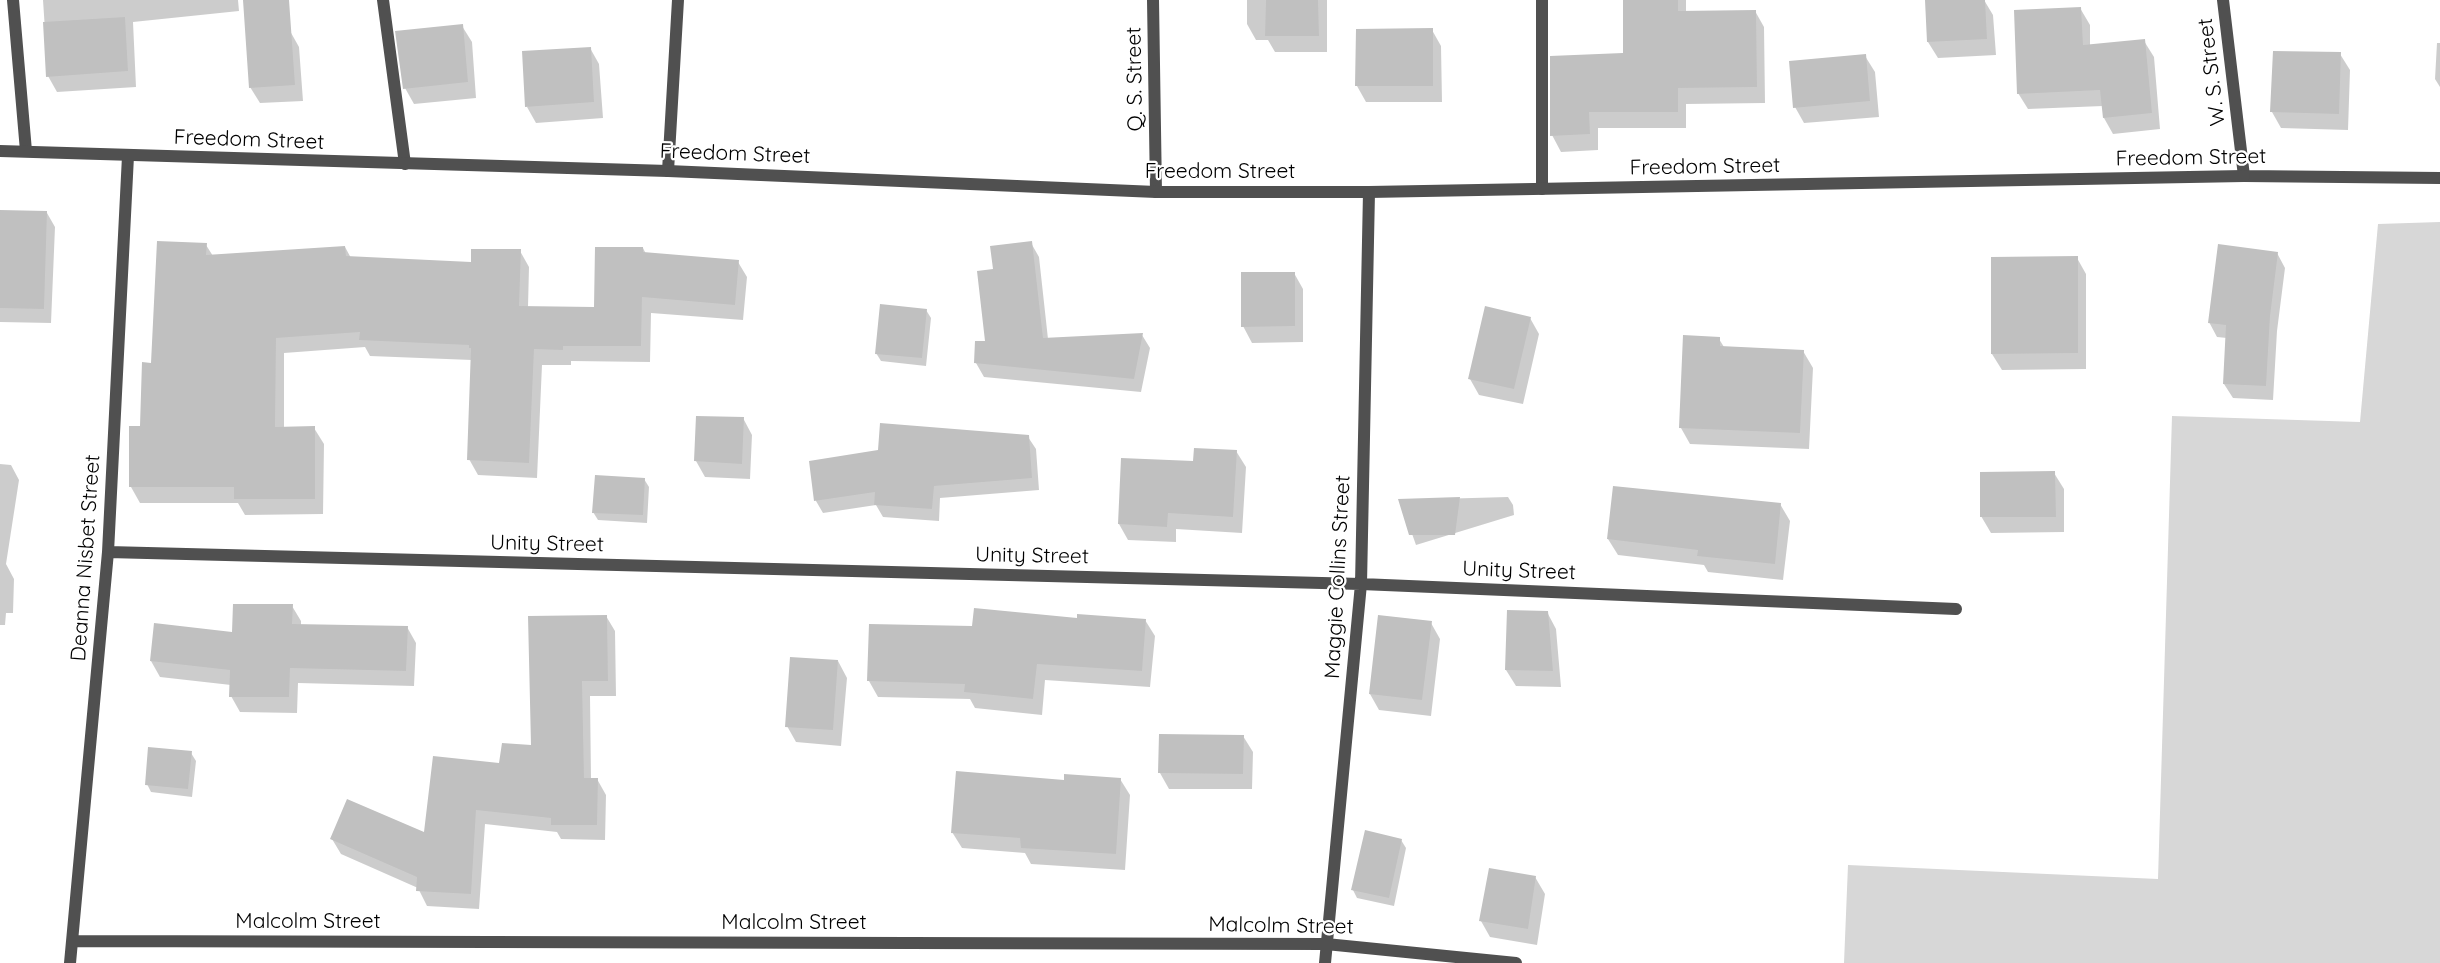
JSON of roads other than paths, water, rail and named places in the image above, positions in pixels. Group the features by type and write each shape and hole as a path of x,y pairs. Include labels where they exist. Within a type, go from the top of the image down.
{"street":[{"path":"13,0 26,151"},
{"path":"382,0 405,164"},
{"path":"668,171 678,0"},
{"name":"Q. S. Street","path":"1153,0 1156,192"},
{"path":"1542,0 1542,189"},
{"name":"W. S. Street","path":"2223,0 2244,176"},
{"name":"Freedom Street","path":"0,151 668,171 1156,192 1369,192 2244,176 2440,178"},
{"name":"Deanna Nisbet Street","path":"70,963 108,552 128,156"},
{"name":"Maggie Collins Street","path":"1324,963 1361,584 1369,192"},
{"name":"Unity Street","path":"108,552 1361,584 1956,609"},
{"name":"Malcolm Street","path":"72,941 1326,944 1516,963"}]}
